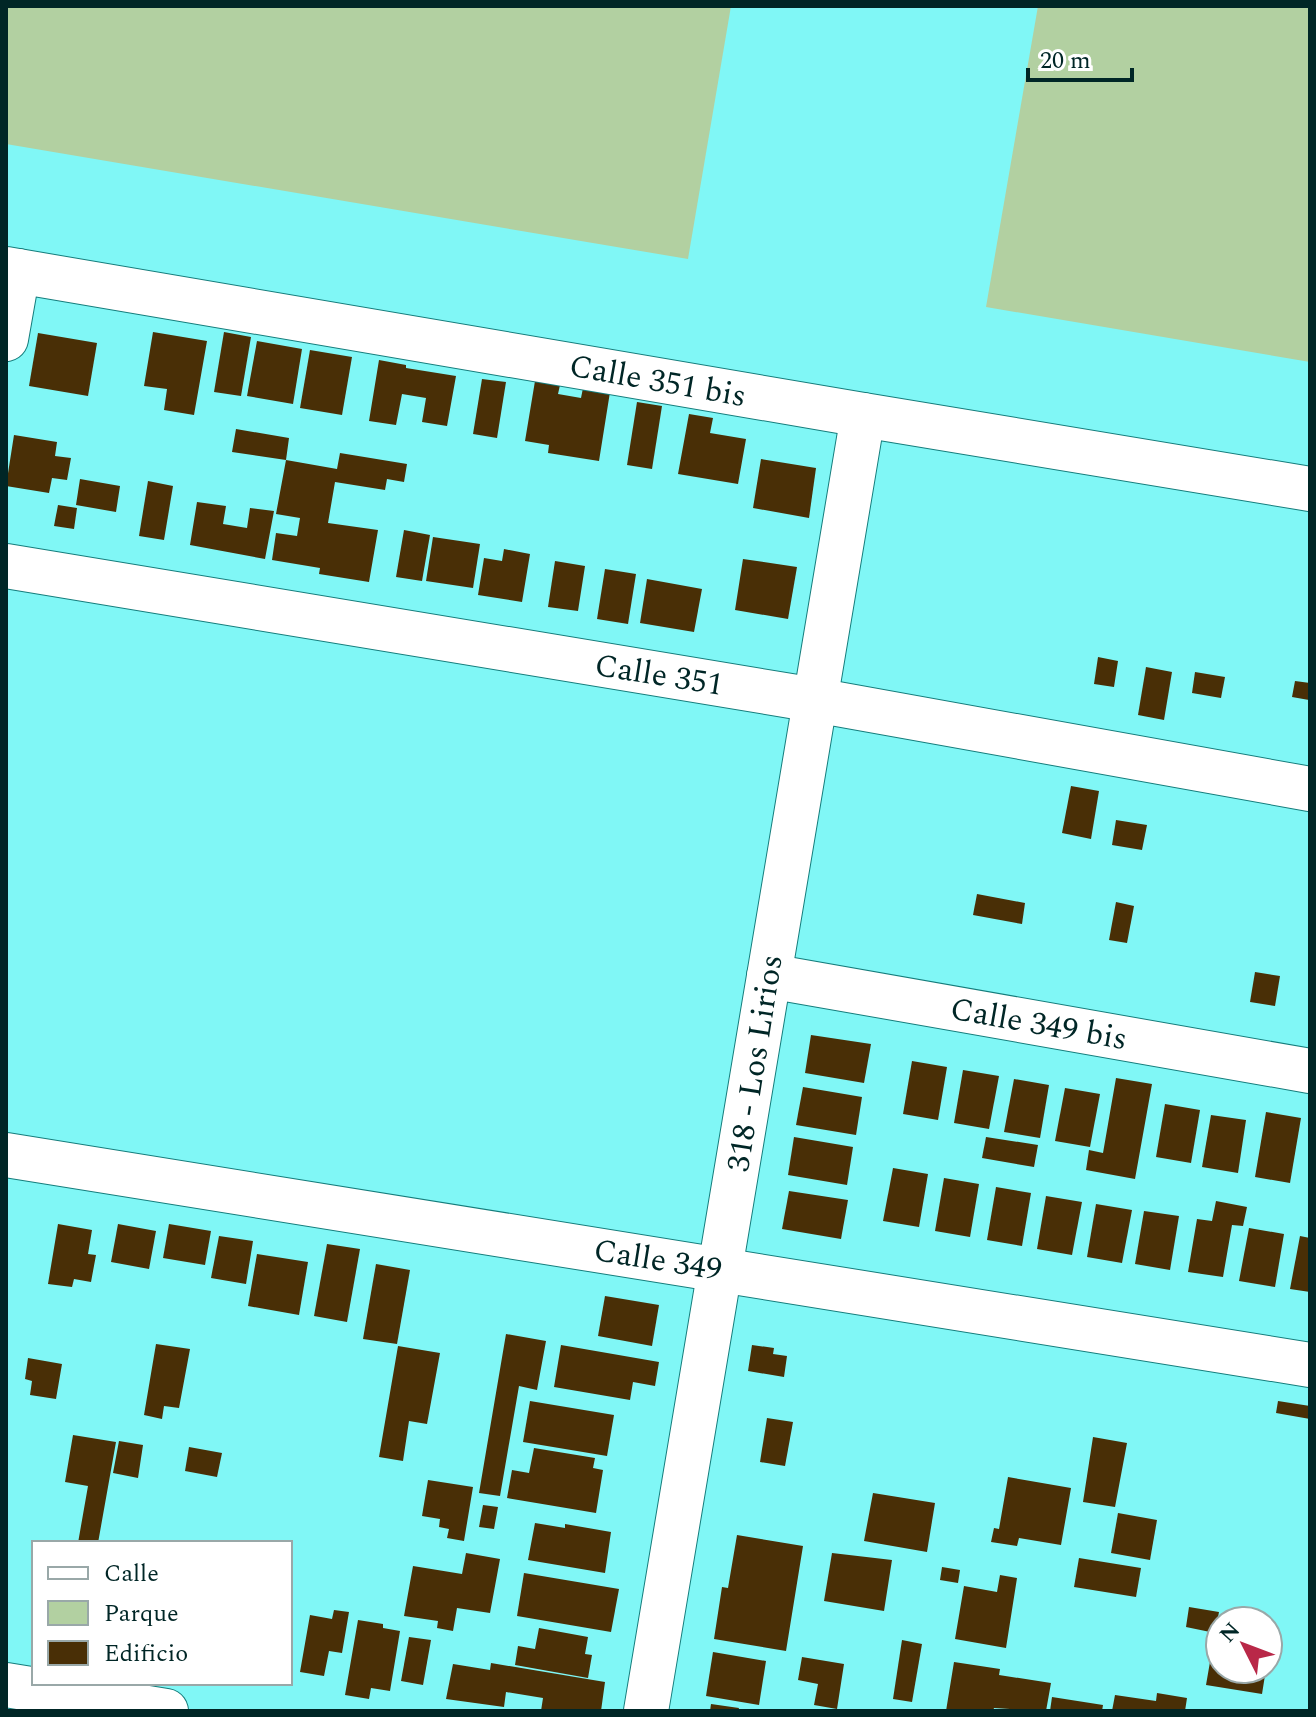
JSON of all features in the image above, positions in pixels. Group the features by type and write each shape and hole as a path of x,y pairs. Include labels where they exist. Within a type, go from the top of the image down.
{"street":[{"path":"6,339 12,270"},
{"name":"Calle 351 bis","path":"12,270 1310,489"},
{"name":"318 - Los Lirios","path":"646,1711 863,415"},
{"name":"Calle 351","path":"6,566 815,700 1310,789"},
{"name":"Calle 349 bis","path":"769,976 1310,1071"},
{"name":"Calle 349","path":"6,1155 1310,1365"},
{"path":"6,1685 166,1711"}],"green space":[{"path":"6,6 731,6 688,259 6,144"},
{"path":"1038,6 1310,6 1310,362 986,307"}],"building":[{"path":"153,332 207,341 194,415 164,410 167,389 144,386"},
{"path":"224,332 251,337 241,396 214,392"},
{"path":"38,333 97,343 88,396 29,386"},
{"path":"257,341 302,349 293,404 247,396"},
{"path":"310,350 352,357 342,415 300,408"},
{"path":"379,360 456,376 447,426 422,422 426,398 402,394 396,425 369,421"},
{"path":"482,379 506,382 497,438 473,434"},
{"path":"535,381 560,385 558,394 581,398 583,388 610,392 599,461 548,453 549,445 525,441"},
{"path":"637,402 662,406 652,469 627,465"},
{"path":"689,414 713,418 710,433 746,439 738,484 678,474"},
{"path":"236,429 289,438 286,460 232,452"},
{"path":"14,435 57,442 55,456 71,458 67,480 52,478 49,493 6,486"},
{"path":"340,453 407,464 404,482 387,479 385,490 335,482 328,523 378,530 369,582 319,574 320,568 272,560 276,533 297,536 300,518 276,514 286,460 337,469"},
{"path":"761,459 816,468 809,518 753,508"},
{"path":"80,479 120,486 116,512 76,505"},
{"path":"148,481 173,486 164,540 139,536"},
{"path":"197,502 226,506 223,524 247,528 250,508 274,511 265,559 190,545"},
{"path":"58,505 77,508 74,529 54,526"},
{"path":"404,530 430,535 422,581 396,577"},
{"path":"433,537 480,544 473,588 426,581"},
{"path":"504,549 530,554 522,602 478,595 484,558 502,561"},
{"path":"743,559 797,567 788,619 735,610"},
{"path":"555,561 585,566 578,611 548,607"},
{"path":"605,569 636,574 628,624 597,619"},
{"path":"647,579 702,589 694,632 640,623"},
{"path":"1098,657 1118,661 1114,687 1094,684"},
{"path":"1146,667 1172,672 1164,720 1138,715"},
{"path":"1195,672 1225,677 1221,698 1192,693"},
{"path":"1295,681 1310,683 1309,700 1292,697"},
{"path":"1071,786 1099,791 1091,839 1062,833"},
{"path":"1116,820 1147,825 1142,850 1112,845"},
{"path":"977,894 1025,903 1022,924 973,915"},
{"path":"1116,902 1134,906 1127,943 1109,940"},
{"path":"1255,972 1280,976 1275,1006 1250,1002"},
{"path":"811,1035 871,1044 864,1083 805,1073"},
{"path":"912,1061 947,1067 938,1120 903,1114"},
{"path":"963,1070 999,1076 989,1129 954,1123"},
{"path":"1116,1078 1152,1084 1135,1179 1086,1170 1089,1150 1103,1153"},
{"path":"1014,1079 1049,1085 1040,1138 1004,1132"},
{"path":"803,1087 862,1097 856,1135 796,1125"},
{"path":"1065,1088 1100,1094 1090,1147 1055,1141"},
{"path":"1165,1104 1200,1110 1191,1163 1156,1157"},
{"path":"1266,1112 1301,1118 1290,1183 1255,1177"},
{"path":"1211,1115 1246,1120 1238,1173 1202,1167"},
{"path":"794,1137 853,1147 847,1185 788,1175"},
{"path":"986,1137 1038,1145 1034,1167 982,1158"},
{"path":"893,1168 928,1174 919,1227 883,1221"},
{"path":"944,1178 979,1184 970,1237 935,1231"},
{"path":"996,1187 1031,1193 1022,1246 987,1240"},
{"path":"789,1191 848,1200 841,1239 782,1229"},
{"path":"1046,1196 1082,1202 1072,1255 1037,1249"},
{"path":"1216,1201 1247,1207 1243,1226 1232,1225 1223,1277 1188,1272 1197,1219 1212,1221"},
{"path":"1096,1204 1132,1210 1122,1263 1087,1257"},
{"path":"1144,1211 1179,1216 1170,1270 1135,1264"},
{"path":"58,1224 92,1230 88,1254 96,1255 91,1282 74,1279 72,1287 48,1284"},
{"path":"118,1224 156,1231 149,1269 111,1262"},
{"path":"169,1224 211,1231 205,1265 163,1258"},
{"path":"1249,1228 1284,1234 1275,1287 1239,1281"},
{"path":"219,1236 253,1241 246,1284 211,1278"},
{"path":"1300,1236 1310,1238 1310,1292 1290,1289"},
{"path":"327,1244 360,1249 347,1322 314,1316"},
{"path":"257,1254 308,1262 299,1315 248,1306"},
{"path":"376,1264 410,1270 397,1344 363,1339"},
{"path":"605,1296 659,1305 652,1346 598,1336"},
{"path":"506,1334 546,1341 537,1390 519,1386 500,1496 479,1493"},
{"path":"156,1344 190,1349 179,1408 164,1406 162,1419 144,1415"},
{"path":"561,1345 659,1362 655,1386 633,1382 630,1400 554,1387"},
{"path":"752,1345 774,1348 773,1354 787,1356 784,1377 748,1371"},
{"path":"398,1346 440,1353 427,1424 409,1421 403,1461 379,1457"},
{"path":"28,1358 62,1364 56,1399 30,1395 32,1381 25,1379"},
{"path":"530,1401 614,1415 607,1456 523,1442"},
{"path":"1278,1401 1310,1406 1310,1419 1276,1413"},
{"path":"767,1418 793,1422 785,1466 760,1462"},
{"path":"73,1435 116,1442 98,1541 78,1541 88,1486 65,1482"},
{"path":"1093,1437 1127,1443 1115,1507 1083,1502"},
{"path":"119,1441 143,1445 138,1478 113,1473"},
{"path":"189,1447 222,1453 217,1477 185,1471"},
{"path":"534,1448 595,1458 593,1468 603,1470 596,1513 507,1498 512,1470 529,1473"},
{"path":"1008,1477 1071,1488 1061,1545 1019,1538 1017,1546 991,1542 994,1528 999,1529"},
{"path":"428,1480 473,1487 464,1541 447,1538 449,1529 439,1527 440,1519 422,1516"},
{"path":"873,1493 935,1503 927,1552 864,1541"},
{"path":"483,1505 498,1507 494,1529 479,1527"},
{"path":"1118,1513 1157,1520 1150,1560 1111,1553"},
{"path":"535,1523 565,1528 565,1524 611,1532 605,1573 528,1560"},
{"path":"737,1535 803,1546 786,1651 714,1639 722,1587 728,1588"},
{"path":"466,1553 500,1559 490,1613 457,1608 453,1631 437,1628 438,1621 404,1616 413,1566 462,1574"},
{"path":"832,1553 892,1560 884,1611 824,1601"},
{"path":"1079,1558 1141,1568 1136,1597 1074,1587"},
{"path":"942,1567 960,1570 958,1583 940,1580"},
{"path":"524,1573 619,1589 611,1632 517,1616"},
{"path":"1000,1575 1017,1578 1006,1648 955,1639 964,1586 997,1592"},
{"path":"1189,1607 1204,1610 1204,1631 1186,1627"},
{"path":"334,1610 349,1612 342,1653 329,1651 324,1676 300,1672 310,1615 332,1619"},
{"path":"358,1620 383,1624 383,1628 400,1631 390,1691 371,1688 369,1699 345,1695"},
{"path":"539,1628 588,1637 585,1654 592,1655 588,1678 515,1665 518,1646 535,1649"},
{"path":"409,1637 431,1640 423,1685 401,1681"},
{"path":"902,1640 922,1644 912,1702 893,1699"},
{"path":"713,1652 766,1661 759,1705 706,1696"},
{"path":"802,1657 844,1664 837,1709 814,1705 818,1684 798,1680"},
{"path":"954,1662 1000,1669 999,1675 1051,1683 1046,1711 994,1708 993,1711 946,1711"},
{"path":"491,1663 605,1682 601,1711 541,1711 543,1698 506,1692 504,1707 446,1699 453,1664 490,1670"},
{"path":"1206,1685 1263,1685 1262,1694"},
{"path":"1157,1693 1187,1698 1185,1711 1112,1711 1115,1695 1156,1701"},
{"path":"1052,1697 1103,1705 1102,1711 1050,1711"},
{"path":"711,1704 739,1708 738,1711 710,1711"}]}
